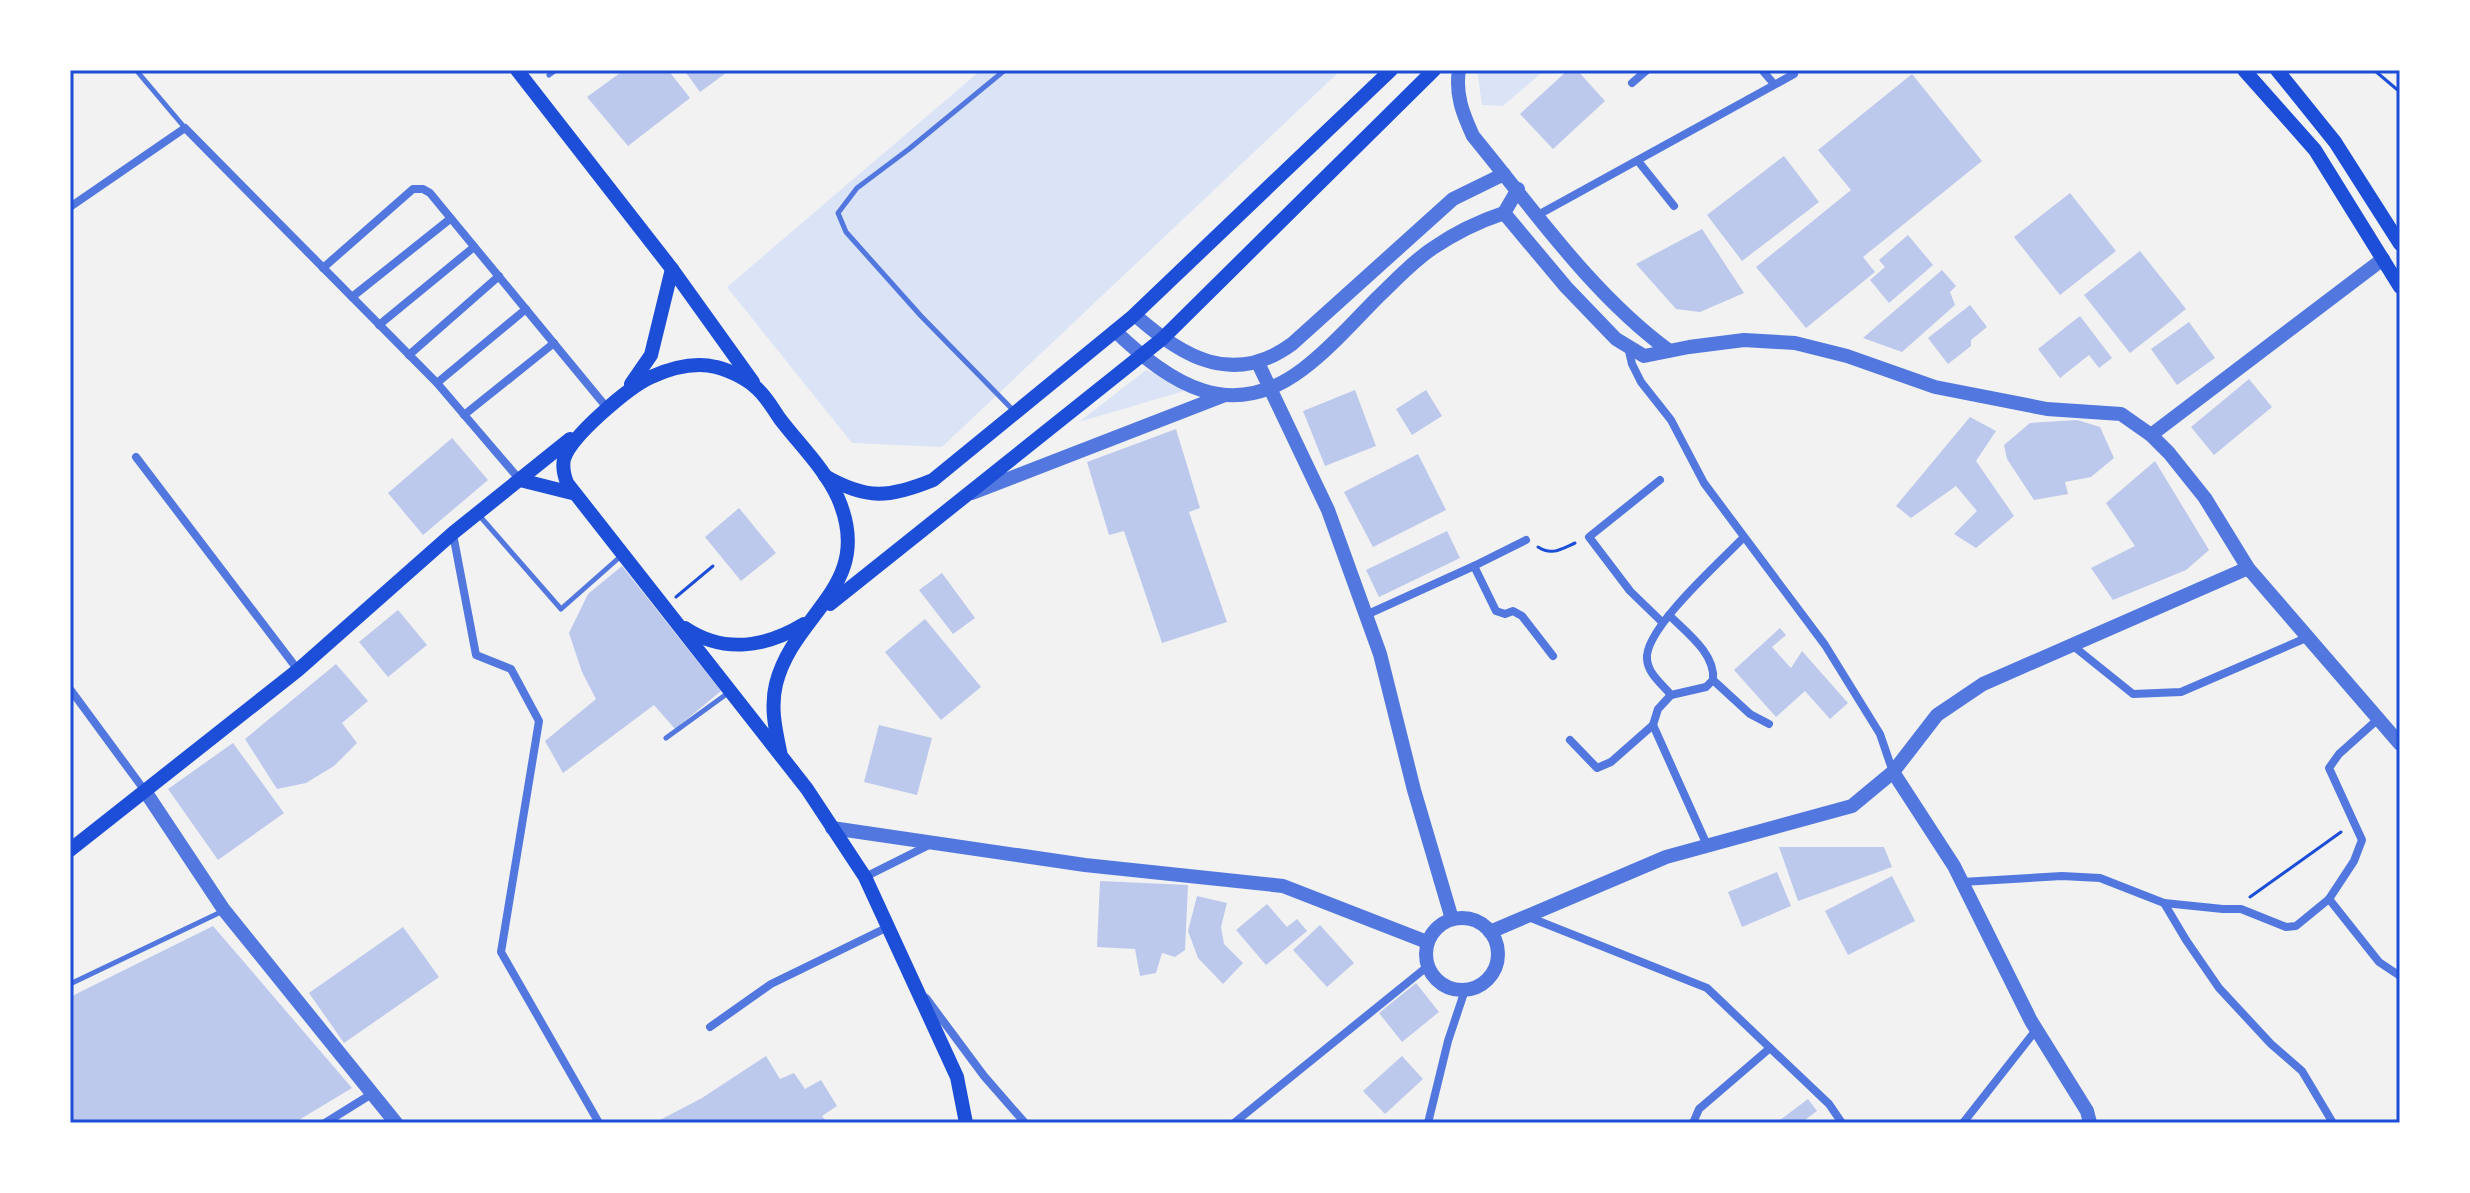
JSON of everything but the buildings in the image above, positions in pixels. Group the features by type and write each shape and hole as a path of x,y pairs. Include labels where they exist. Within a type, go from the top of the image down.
{"main road":[{"path":"517,70 672,269 837,496 845,519 846,557 832,593 787,651 775,686 773,717 781,756"},
{"path":"825,476 846,488 874,496 903,492 933,480 1135,315 1391,70"},
{"path":"675,622 693,634 714,642 747,645 780,638 811,619 1162,339 1434,70"},
{"path":"2244,70 2315,150 2400,287"},
{"path":"2277,70 2335,142 2400,244"},
{"path":"608,409 640,373 651,355 672,269"},
{"path":"70,850 298,670 453,533 649,378 685,366 717,367 755,386"},
{"path":"591,423 570,446 565,458 564,473 572,493 781,756 865,877 957,1077 966,1123"},
{"path":"520,480 572,493"}],"street":[{"path":"1459,70 1457,84 1462,111 1473,136 1605,296 1668,350"},
{"path":"1632,83 1647,70"},
{"path":"1762,70 1774,84"},
{"path":"1538,215 1794,74"},
{"path":"70,207 185,128 437,383 520,480"},
{"path":"1638,161 1674,206"},
{"path":"1135,315 1162,339 1206,361 1232,366 1273,358 1453,199 1504,174"},
{"path":"323,268 413,189 423,189 430,193 608,409"},
{"path":"1115,331 1141,356 1175,381 1225,395 1245,396 1271,389 1303,369 1433,248 1504,213 1518,189"},
{"path":"1504,213 1566,287 1616,339 1644,356 1744,340 1795,343 1847,356 1935,387 2047,409 2121,414 2151,435 2169,453 2205,498 2248,568 2400,744"},
{"path":"352,297 450,219"},
{"path":"379,325 474,247"},
{"path":"2151,435 2383,259"},
{"path":"409,355 499,276"},
{"path":"437,383 526,309"},
{"path":"464,415 554,343"},
{"path":"1628,346 1641,382 1671,420 1704,483 1825,645 1880,734 1893,772 1962,882 2036,1030 2087,1111 2090,1123"},
{"path":"1258,363 1328,510 1380,654 1414,790 1452,919"},
{"path":"970,493 1225,395"},
{"path":"136,457 298,670"},
{"path":"1570,740 1597,768 1611,762 1653,725 1658,709 1671,695 1706,687 1713,680 1715,669 1699,645 1630,591 1589,537 1660,480"},
{"path":"453,533 476,655 511,669 539,721 501,952 599,1123"},
{"path":"1671,695 1649,671 1648,646 1666,619 1743,538"},
{"path":"1366,615 1526,540"},
{"path":"1474,566 1496,611 1505,614 1513,611 1522,616 1553,656"},
{"path":"1490,932 1666,857 1852,806 1893,772 1937,715 1983,684 2248,568"},
{"path":"2071,645 2133,694 2181,692 2306,638"},
{"path":"1713,680 1750,714 1769,724"},
{"path":"70,689 145,791 224,910 370,1095 396,1123"},
{"path":"1962,882 2062,876 2100,878 2164,903 2241,909 2286,927 2296,926 2329,899 2354,861 2362,840 2329,768 2339,754 2377,720"},
{"path":"1653,725 1707,845"},
{"path":"832,828 1085,865 1283,886 1427,942"},
{"path":"865,877 933,843"},
{"path":"2329,899 2379,962 2400,976"},
{"path":"2164,903 2219,988 2271,1044 2302,1071 2333,1123"},
{"path":"1526,915 1707,988 1829,1104 1842,1123"},
{"path":"1452,919 1475,920 1490,932 1497,946 1494,970 1477,986 1465,990 1442,984 1428,966 1427,942 1442,924 1452,919"},
{"path":"710,1027 771,984 888,927"},
{"path":"1234,1123 1428,966"},
{"path":"912,980 984,1076 1025,1123"},
{"path":"1428,1123 1448,1041 1465,990"},
{"path":"1963,1123 2036,1030"},
{"path":"1693,1123 1699,1109 1770,1048"},
{"path":"325,1123 370,1095"}],"lane":[{"path":"136,70 185,128"},
{"path":"549,75 556,70"},
{"path":"1005,70 857,188 838,213 846,232 921,316 1016,413"},
{"path":"478,513 561,609 622,555"},
{"path":"666,738 729,693"},
{"path":"70,984 224,910"}],"path":[{"path":"2374,70 2400,92"},
{"path":"1526,540 1547,552 1554,552 1589,537"},
{"path":"664,606 713,566"},
{"path":"2234,909 2354,823"}],"shaded area":[{"path":"981,70 1341,70 942,447 852,443 727,287"},
{"path":"1477,70 1545,70 1503,106 1482,105"},
{"path":"1146,370 1191,389 1079,422"}]}
